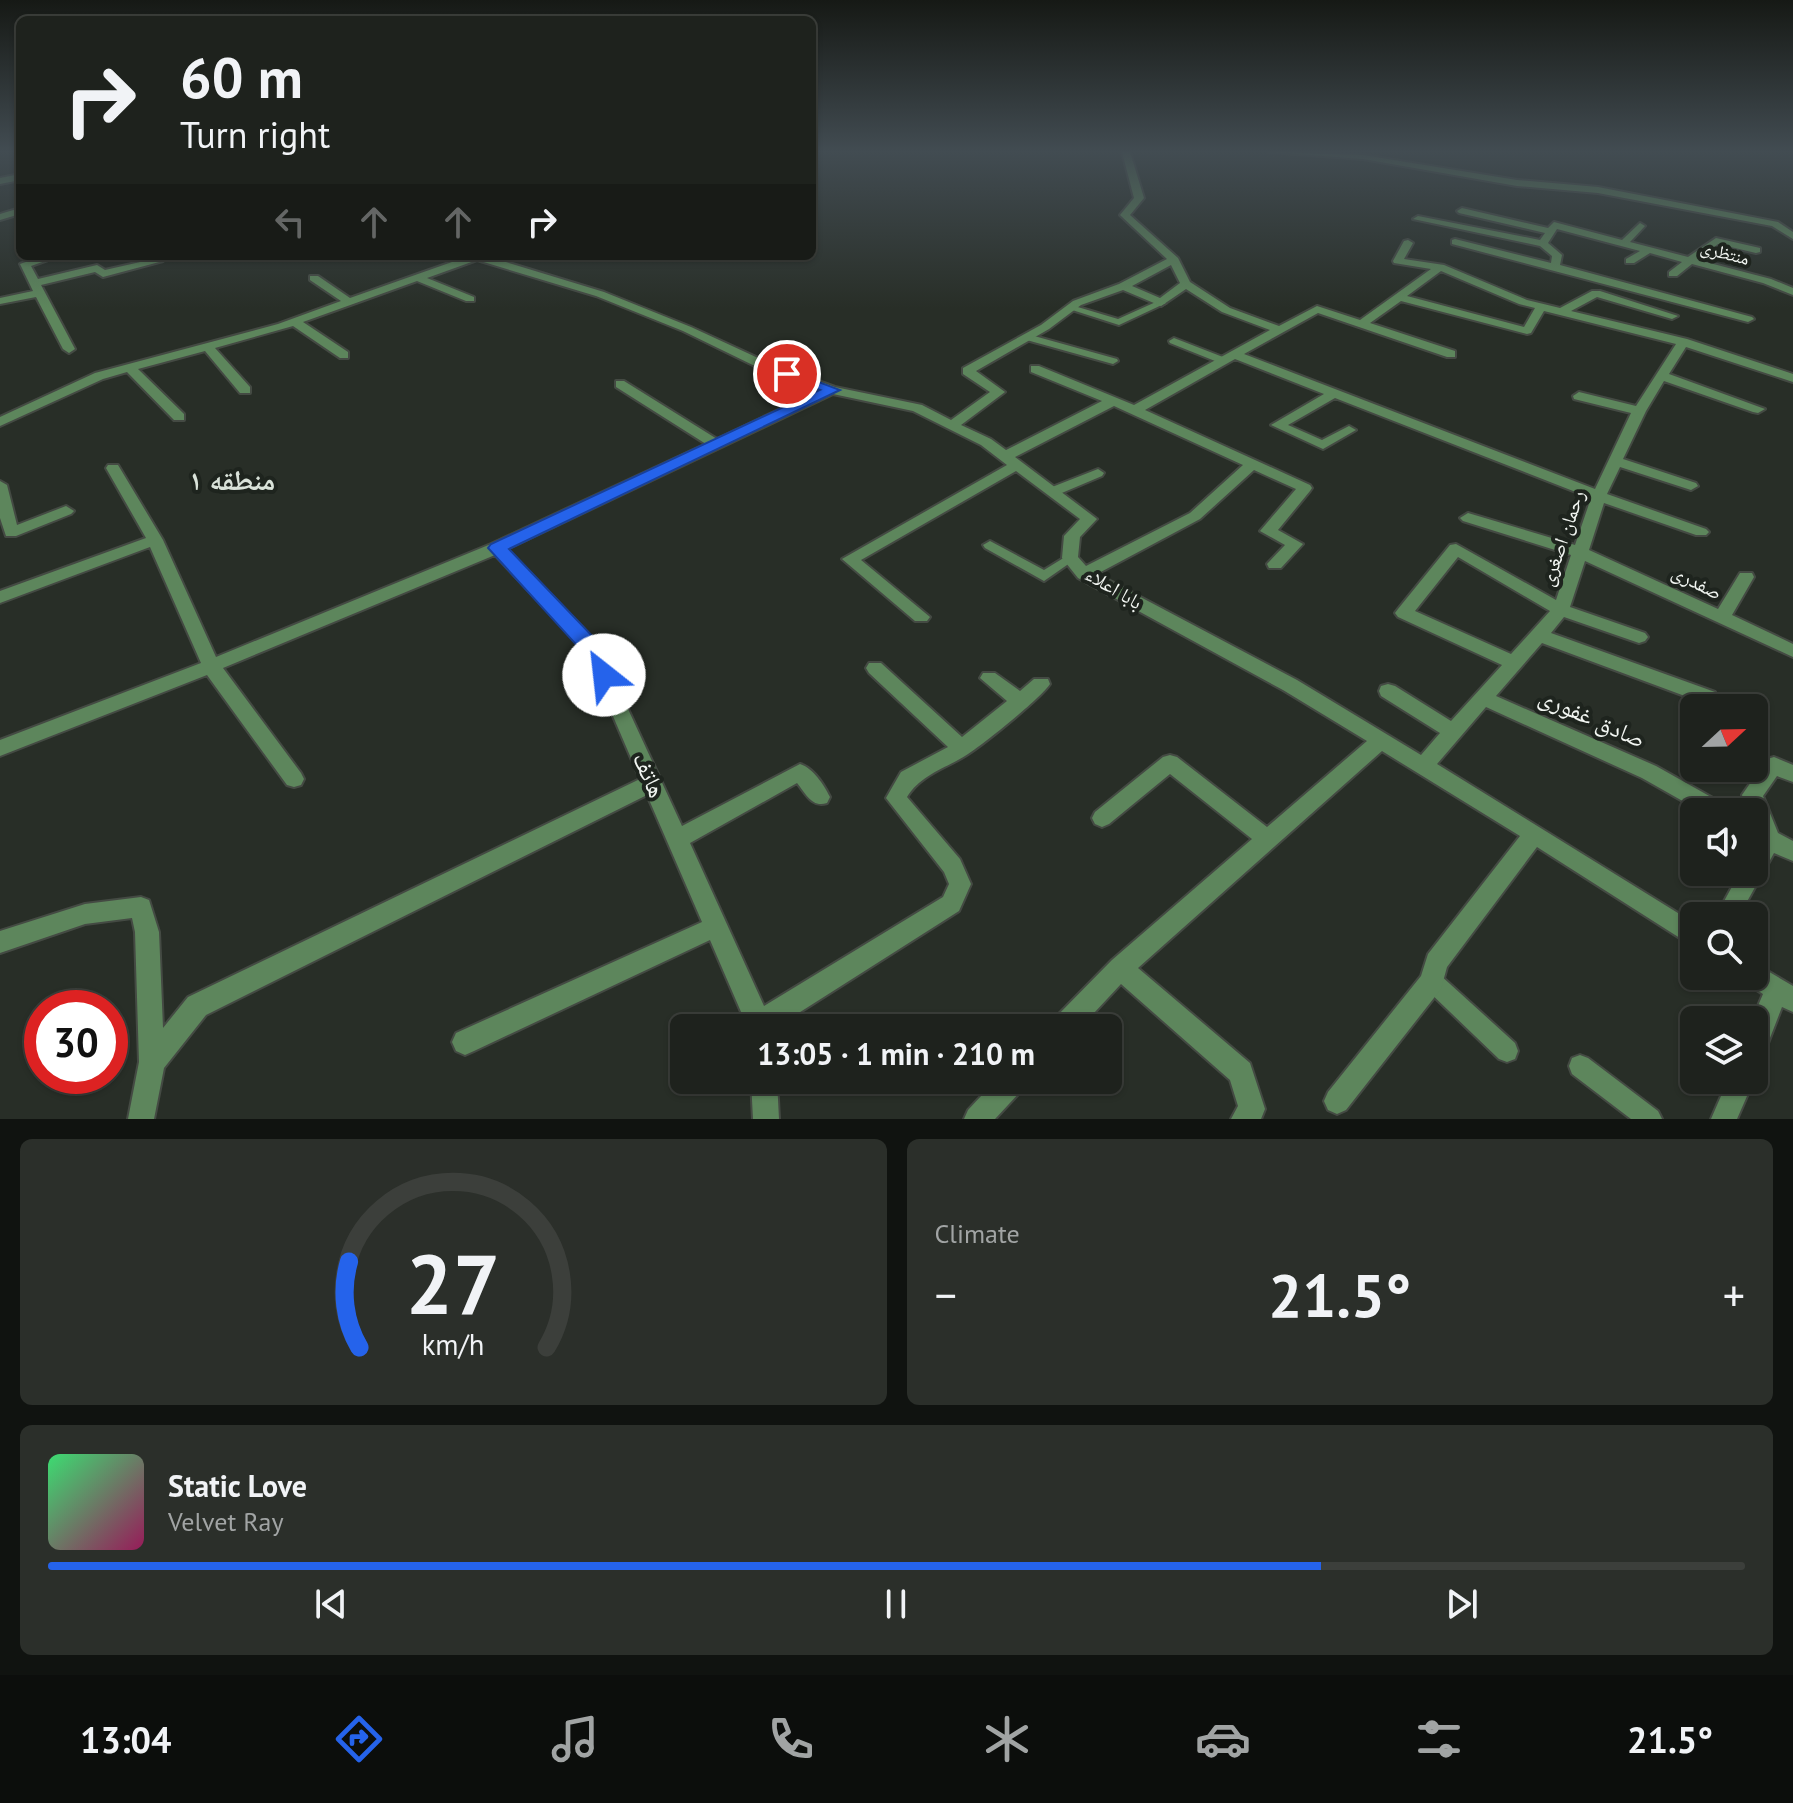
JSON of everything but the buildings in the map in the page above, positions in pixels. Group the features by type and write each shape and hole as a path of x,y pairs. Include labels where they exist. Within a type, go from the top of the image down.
{"street":[{"path":"1134,204 1125,215 1174,260 1186,284 1226,310 1280,330"},
{"path":"1672,204 1775,224 1793,236"},
{"path":"0,217 13,210"},
{"name":"منتظری","path":"1462,211 1624,243 1767,281 1793,292"},
{"path":"1418,219 1543,244 1557,255 1555,267"},
{"path":"1624,243 1640,226"},
{"path":"1543,244 1552,228"},
{"path":"1673,274 1716,241 1756,250"},
{"path":"1455,242 1748,319"},
{"path":"1408,243 1398,261 1440,267 1541,307 1683,342 1793,378"},
{"path":"1630,261 1648,250"},
{"path":"40,260 25,264 69,349"},
{"path":"0,422 99,376 295,322 477,260"},
{"name":"بابا اعلاء","path":"496,260 600,294 687,329 765,366 832,390 917,408 986,442 1089,519 1072,536 1070,558 1084,574 1290,685 1680,927"},
{"path":"952,425 999,392 967,371 1071,308 1174,260"},
{"path":"0,301 97,268 103,274 158,262"},
{"path":"1363,323 1440,267"},
{"path":"314,278 349,302"},
{"path":"418,278 470,299"},
{"path":"1123,286 1161,303 1186,284"},
{"path":"1560,312 1596,293 1672,316"},
{"path":"1399,297 1527,331 1541,307"},
{"path":"1135,410 1317,309 1451,354"},
{"path":"295,322 344,355"},
{"name":"رحمان اصغری","path":"1423,766 1561,610 1599,496 1639,411 1683,342"},
{"path":"208,347 245,390"},
{"path":"1229,358 1335,393 1599,496 1701,532"},
{"path":"130,368 179,417"},
{"path":"1035,369 1135,410 1305,488 1268,531 1295,544 1275,564"},
{"path":"1662,376 1758,409"},
{"path":"620,384 717,445"},
{"path":"0,748 211,666 497,548 832,390"},
{"path":"1335,393 1278,425 1323,445 1349,430"},
{"path":"1579,396 1639,411"},
{"path":"921,617 850,559 1113,401"},
{"path":"1615,461 1691,486"},
{"path":"1084,574 1195,516 1252,464"},
{"path":"113,468 155,540 211,666 294,779"},
{"path":"0,485 11,533 66,511"},
{"name":"صفدری","path":"1468,518 1580,552 1793,651"},
{"path":"0,597 155,540"},
{"name":"هاتف","path":"497,548 592,648 756,1014"},
{"path":"1514,663 1404,613 1456,549 1561,610 1639,637"},
{"path":"1721,619 1746,577"},
{"path":"1538,635 1700,694"},
{"path":"875,668 962,748"},
{"path":"989,678 1021,701"},
{"path":"778,1014 951,904 960,884 952,866 896,798 908,778 962,748 1041,684"},
{"path":"1388,691 1453,732"},
{"name":"صادق غفوری","path":"1483,698 1649,772 1695,798"},
{"path":"1076,1014 1120,968 1381,740"},
{"path":"1102,818 1170,763 1267,839"},
{"path":"1753,798 1774,765 1793,774"},
{"path":"678,839 800,772 820,797"},
{"path":"152,1062 197,1006 652,783"},
{"path":"1337,1101 1432,981 1436,962 1534,834"},
{"path":"1768,839 1793,852"},
{"path":"0,942 85,914 141,907 147,932 152,1062 141,1119"},
{"path":"465,1042 717,926"},
{"path":"1120,968 1241,1072 1252,1109 1244,1119"},
{"path":"1768,1023 1785,994"},
{"path":"765,1094 766,1119"},
{"path":"977,1119 1001,1094"},
{"path":"1724,1119 1735,1094"}],"lane":[{"path":"1071,308 1119,322 1161,303"},
{"path":"1027,337 1113,361"},
{"path":"1174,341 1229,358"},
{"path":"1052,492 1098,473"},
{"path":"990,545 1044,576 1070,558"},
{"path":"1432,981 1507,1051"},
{"path":"1580,1066 1650,1119"}],"district":[{"name":"منطقه ۱","path":"232,480"}],"route":[{"path":"604,675 592,648 497,548 832,390 787,374"}]}
